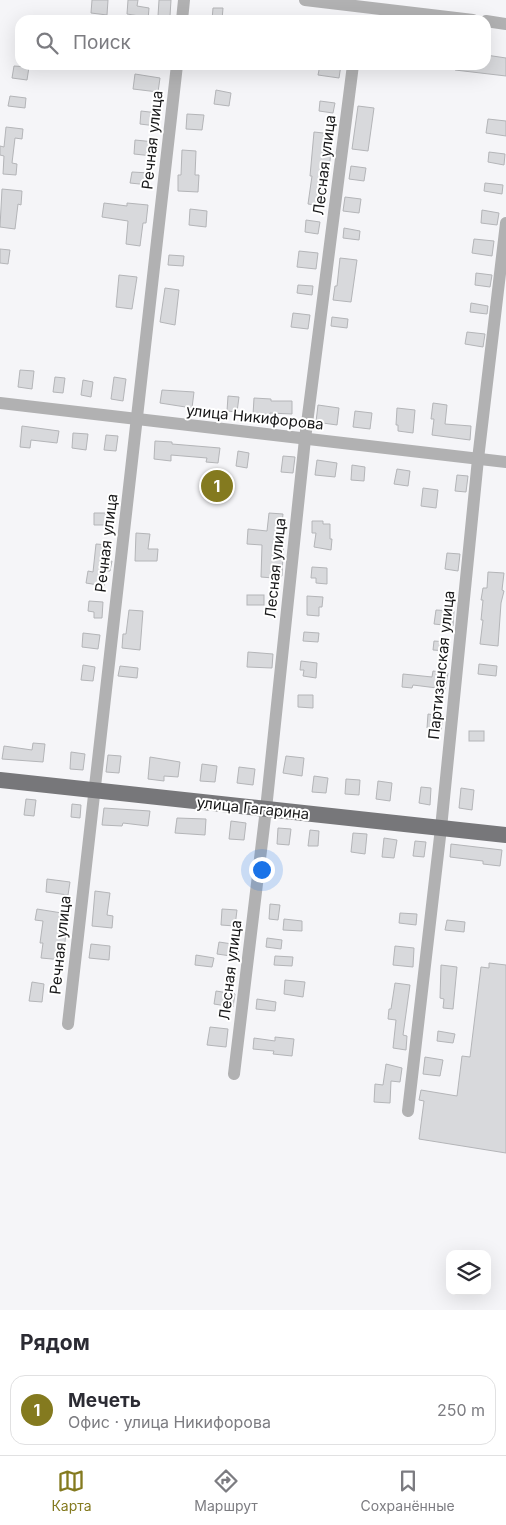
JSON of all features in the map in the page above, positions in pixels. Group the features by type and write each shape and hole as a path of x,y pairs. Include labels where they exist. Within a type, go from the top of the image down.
{"main road":[{"name":"улица Гагарина","path":"0,780 506,835"}],"street":[{"path":"182,15 184,0"},
{"path":"305,0 361,3 441,15"},
{"path":"491,22 506,24"},
{"name":"Речная улица","path":"68,1024 176,70"},
{"name":"Лесная улица","path":"234,1074 266,809 305,439 352,70"},
{"name":"Партизанская улица","path":"408,1111 440,828 478,459 506,223"},
{"name":"улица Никифорова","path":"0,403 506,462"}],"building":[{"path":"92,0 108,0 107,15 91,13"},
{"path":"128,0 138,0 137,6 149,8 148,15 127,14"},
{"path":"159,0 171,0 170,15 158,15"},
{"path":"213,8 223,8 222,15 212,15"},
{"path":"491,56 506,58 506,76 455,70 491,70"},
{"path":"14,66 15,70 29,70 27,80 12,78"},
{"path":"319,70 340,70 339,78 318,75"},
{"path":"135,74 160,78 158,92 133,89"},
{"path":"216,90 231,93 229,106 214,104"},
{"path":"10,96 26,98 25,108 8,106"},
{"path":"320,101 335,103 333,113 319,111"},
{"path":"358,106 374,108 368,151 352,149"},
{"path":"141,111 158,113 156,126 140,124"},
{"path":"187,114 204,115 202,130 186,129"},
{"path":"488,119 506,121 506,136 486,133"},
{"path":"6,127 23,129 22,139 15,138 12,163 17,164 16,175 3,174 4,156 0,155 0,146 4,147"},
{"path":"314,132 333,134 323,206 308,204 312,176 310,176"},
{"path":"135,140 155,142 153,156 134,154"},
{"path":"182,150 196,151 195,175 199,175 198,192 178,191 178,175 181,175"},
{"path":"489,152 505,154 504,165 488,162"},
{"path":"351,166 366,168 364,181 349,179"},
{"path":"132,172 150,173 149,185 130,183"},
{"path":"485,183 503,185 502,194 484,191"},
{"path":"2,189 22,191 21,205 18,204 15,229 0,227"},
{"path":"345,197 361,199 359,213 343,211"},
{"path":"104,203 127,206 127,203 148,205 140,246 126,244 128,221 102,217"},
{"path":"190,209 207,211 206,227 189,225"},
{"path":"482,210 499,213 497,225 481,223"},
{"path":"306,220 320,222 318,234 305,232"},
{"path":"344,228 360,231 359,240 343,238"},
{"path":"474,239 494,241 492,256 472,253"},
{"path":"0,249 10,250 8,264 0,263"},
{"path":"299,251 318,253 316,269 297,267"},
{"path":"169,255 184,256 183,266 168,265"},
{"path":"340,258 357,260 351,302 333,300 335,286 337,286"},
{"path":"476,273 492,275 490,287 475,285"},
{"path":"119,275 137,277 132,309 116,307"},
{"path":"298,285 313,286 312,295 297,293"},
{"path":"165,288 179,290 175,325 160,322"},
{"path":"471,303 488,306 487,314 470,312"},
{"path":"293,313 310,315 308,329 291,327"},
{"path":"332,317 348,319 347,328 331,326"},
{"path":"467,332 485,334 483,347 465,344"},
{"path":"20,370 34,371 32,389 18,387"},
{"path":"55,377 65,378 63,393 53,392"},
{"path":"114,377 126,379 123,401 111,399"},
{"path":"83,380 93,382 91,397 81,395"},
{"path":"162,390 194,392 192,408 160,403"},
{"path":"228,396 239,397 237,412 227,411"},
{"path":"254,398 271,399 271,401 292,401 292,414 270,413 270,416 253,415"},
{"path":"433,403 447,405 445,424 471,426 470,440 432,435"},
{"path":"318,405 339,408 337,425 316,422"},
{"path":"397,408 415,410 413,433 398,431 398,425 396,425"},
{"path":"355,411 372,413 370,429 353,427"},
{"path":"22,426 59,431 57,443 31,440 30,448 20,447"},
{"path":"73,433 88,434 86,450 72,448"},
{"path":"106,435 118,436 116,451 104,450"},
{"path":"155,441 220,448 218,463 206,462 207,458 171,455 171,461 154,459"},
{"path":"238,451 249,453 247,468 236,466"},
{"path":"283,456 295,457 293,473 281,472"},
{"path":"317,460 337,463 335,477 315,475"},
{"path":"352,465 365,467 364,481 351,480"},
{"path":"397,469 410,471 408,486 394,484"},
{"path":"457,475 468,476 466,492 455,491"},
{"path":"210,476 230,477 229,489 226,489 225,498 212,497 213,489 209,488"},
{"path":"423,488 438,490 436,508 421,506"},
{"path":"94,513 110,513 109,525 94,525"},
{"path":"269,513 283,514 281,533 284,533 282,576 273,575 273,578 261,577 262,545 247,544 248,529 267,531"},
{"path":"312,521 323,521 323,524 330,524 331,550 314,547 316,533 312,533"},
{"path":"136,533 150,534 148,549 158,549 157,561 135,561"},
{"path":"96,544 109,545 107,560 112,561 110,571 106,571 104,586 86,583 88,571 93,572"},
{"path":"447,553 460,554 458,571 445,569"},
{"path":"312,567 327,568 327,584 316,583 316,578 311,578"},
{"path":"488,572 504,573 498,646 480,644 483,620 481,620 483,600 481,600 483,588 487,588"},
{"path":"247,595 264,595 264,605 247,605"},
{"path":"307,596 323,597 322,607 319,607 319,616 307,615"},
{"path":"89,601 103,602 102,618 94,618 94,612 88,611"},
{"path":"129,610 143,611 140,650 122,648 123,634 126,634"},
{"path":"436,610 454,611 453,626 434,624"},
{"path":"304,632 319,633 318,642 303,641"},
{"path":"83,633 100,635 98,649 82,647"},
{"path":"434,641 449,642 448,651 433,650"},
{"path":"248,652 273,654 272,668 247,667"},
{"path":"301,661 317,663 316,678 303,676 304,670 300,670"},
{"path":"479,664 497,666 496,676 478,674"},
{"path":"83,665 95,667 93,681 81,680"},
{"path":"120,666 138,668 137,678 118,676"},
{"path":"433,671 448,673 445,689 413,685 412,688 402,687 403,674 432,677"},
{"path":"298,695 313,695 313,708 298,707"},
{"path":"428,714 443,716 441,730 427,728"},
{"path":"469,731 484,731 484,741 469,741"},
{"path":"33,743 45,744 43,762 2,759 4,746 32,750"},
{"path":"71,752 85,754 83,770 70,769"},
{"path":"108,755 121,756 119,773 106,772"},
{"path":"286,756 304,758 302,776 283,773"},
{"path":"150,757 180,762 178,777 164,776 164,781 148,779"},
{"path":"202,764 217,766 215,782 200,781"},
{"path":"239,767 255,769 253,785 237,783"},
{"path":"314,776 328,778 326,793 312,792"},
{"path":"346,779 360,780 359,795 345,794"},
{"path":"378,781 392,783 390,801 376,799"},
{"path":"421,787 431,788 430,805 419,803"},
{"path":"461,788 474,790 472,810 459,808"},
{"path":"26,799 36,800 34,816 24,815"},
{"path":"72,804 81,805 80,818 71,817"},
{"path":"104,808 150,811 148,826 123,823 122,826 102,825"},
{"path":"177,818 206,819 205,835 175,833"},
{"path":"231,821 246,823 244,840 229,839"},
{"path":"278,828 291,829 289,845 277,844"},
{"path":"310,830 319,831 318,846 308,846"},
{"path":"353,833 367,834 365,854 351,852"},
{"path":"384,838 397,840 394,858 382,857"},
{"path":"415,841 426,842 424,857 413,856"},
{"path":"451,844 502,850 500,866 483,864 483,861 450,857"},
{"path":"47,879 70,882 68,895 46,892"},
{"path":"95,891 110,893 107,915 113,916 112,928 92,926"},
{"path":"270,904 280,905 278,920 269,919"},
{"path":"37,909 68,914 63,960 41,958 43,943 40,943 43,921 35,920"},
{"path":"222,909 237,910 235,926 221,925"},
{"path":"400,913 417,914 416,925 399,923"},
{"path":"284,919 302,921 302,931 283,930"},
{"path":"447,920 465,922 464,932 445,930"},
{"path":"267,938 282,940 281,949 266,947"},
{"path":"219,942 239,945 238,957 217,954"},
{"path":"91,944 110,946 109,960 89,958"},
{"path":"395,946 414,948 413,967 393,965"},
{"path":"196,955 214,958 212,967 195,965"},
{"path":"275,956 293,957 292,966 274,965"},
{"path":"489,963 506,965 506,1153 419,1139 424,1101 419,1100 421,1090 457,1096 462,1056 470,1057 481,967 489,968"},
{"path":"441,965 457,967 453,1009 443,1008 444,999 440,998"},
{"path":"285,980 305,982 303,997 284,994"},
{"path":"32,982 44,984 42,1002 29,1001"},
{"path":"395,983 410,985 403,1035 407,1036 406,1050 393,1048 396,1020 388,1019"},
{"path":"216,991 235,994 233,1007 214,1004"},
{"path":"257,999 276,1002 275,1011 256,1009"},
{"path":"210,1027 228,1029 226,1047 207,1045"},
{"path":"438,1031 455,1034 453,1043 437,1041"},
{"path":"275,1037 294,1039 292,1056 273,1054 274,1051 253,1049 254,1038 275,1041"},
{"path":"425,1057 443,1060 440,1076 423,1074"},
{"path":"386,1064 402,1068 400,1082 391,1081 390,1103 374,1102 375,1084 383,1085"}],"place":[{"name":"Мечеть","path":"217,486"}]}
